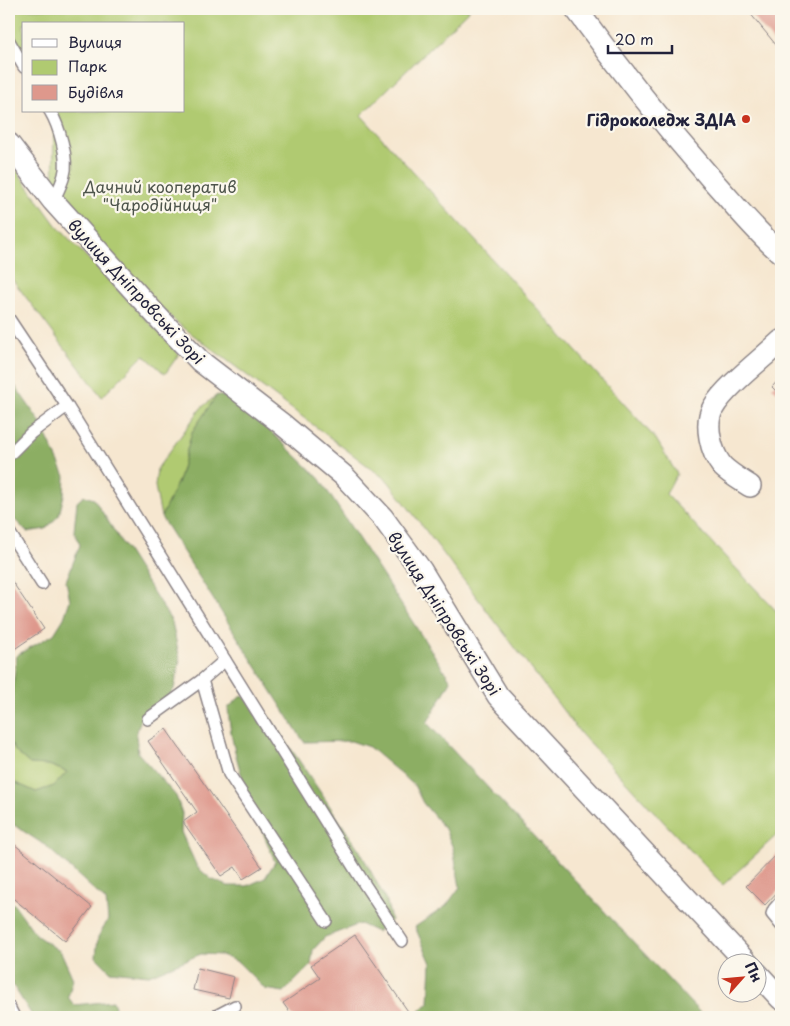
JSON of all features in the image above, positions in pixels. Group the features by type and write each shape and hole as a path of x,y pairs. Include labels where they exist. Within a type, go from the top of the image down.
{"street":[{"path":"576,9 614,62 672,134 744,216 781,253"},
{"name":"вулиця Дніпровські Зорі","path":"9,144 53,201 157,316 200,360 282,424 344,476 383,518 421,570 498,696 739,954"},
{"path":"750,486 723,466 715,455 710,443 709,426 712,409 724,394 781,341"},
{"path":"768,985 781,999"}],"lane":[{"path":"9,41 22,64"},
{"path":"51,112 64,148 65,174 53,201"},
{"path":"9,319 67,406 365,885 402,941"},
{"path":"9,455 31,433 67,406"},
{"path":"9,532 42,584"},
{"path":"148,719 202,680 225,660"},
{"path":"202,680 228,774 326,921"},
{"path":"781,901 772,914 781,925"},
{"path":"214,1017 235,1006"},
{"path":"9,1007 14,1017"}],"green space":[{"name":"Дачний кооператив \"Чародійниця\"","path":"9,9 470,9 361,115 656,439 677,474 666,494 781,616 781,831 723,885 581,734 388,481 176,322 53,201 54,125 48,112 185,112 185,22 22,22 22,64 9,41"},
{"path":"9,160 56,225 179,354 165,374 144,355 102,397 9,275"},
{"path":"9,377 40,422 65,476 64,495 59,515 46,529 27,532 9,514"},
{"path":"217,395 192,432 179,479 161,517 155,486 157,469 201,408"},
{"path":"217,395 238,400 319,478 451,681 427,723 704,1017 412,1017 429,1003 431,963 415,927 446,906 460,887 453,848 445,829 423,803 414,785 369,747 351,741 304,742 161,517 179,479 192,432"},
{"path":"84,496 94,499 172,622 180,660 174,689 163,705 142,715 136,735 138,753 176,796 182,813 181,832 197,867 211,879 228,886 247,886 265,878 275,862 239,768 230,728 228,708 242,695 271,719 360,851 387,902 391,920 377,932 360,924 325,937 313,950 311,965 284,992 265,989 238,962 221,955 201,954 149,975 110,971 96,957 98,937 108,920 106,901 46,846 14,825 9,825 9,780 36,792 54,786 67,772 49,765 30,764 15,751 9,740 9,715 17,655 54,634 64,618 70,600 66,581 80,545 74,531 77,502"},
{"path":"9,740 15,751 30,764 49,765 67,772 54,786 36,792 9,780"},
{"path":"9,903 14,904 37,936 61,952 73,979 68,997 74,1005 113,1001 118,1017 33,1017 9,979"}],"building":[{"path":"752,9 781,9 781,51 749,12"},
{"path":"781,377 781,396 772,387"},
{"path":"9,577 44,629 10,652 9,650"},
{"path":"166,729 262,867 243,879 235,867 221,876 183,822 197,812 148,741"},
{"path":"9,840 92,907 65,941 9,895"},
{"path":"781,850 781,888 765,905 746,886"},
{"path":"355,935 412,1017 293,1017 283,1003 320,978 311,965"},
{"path":"198,968 234,977 229,998 193,990"}],"place":[{"name":"Гідроколедж ЗДIА","path":"746,119"}]}
